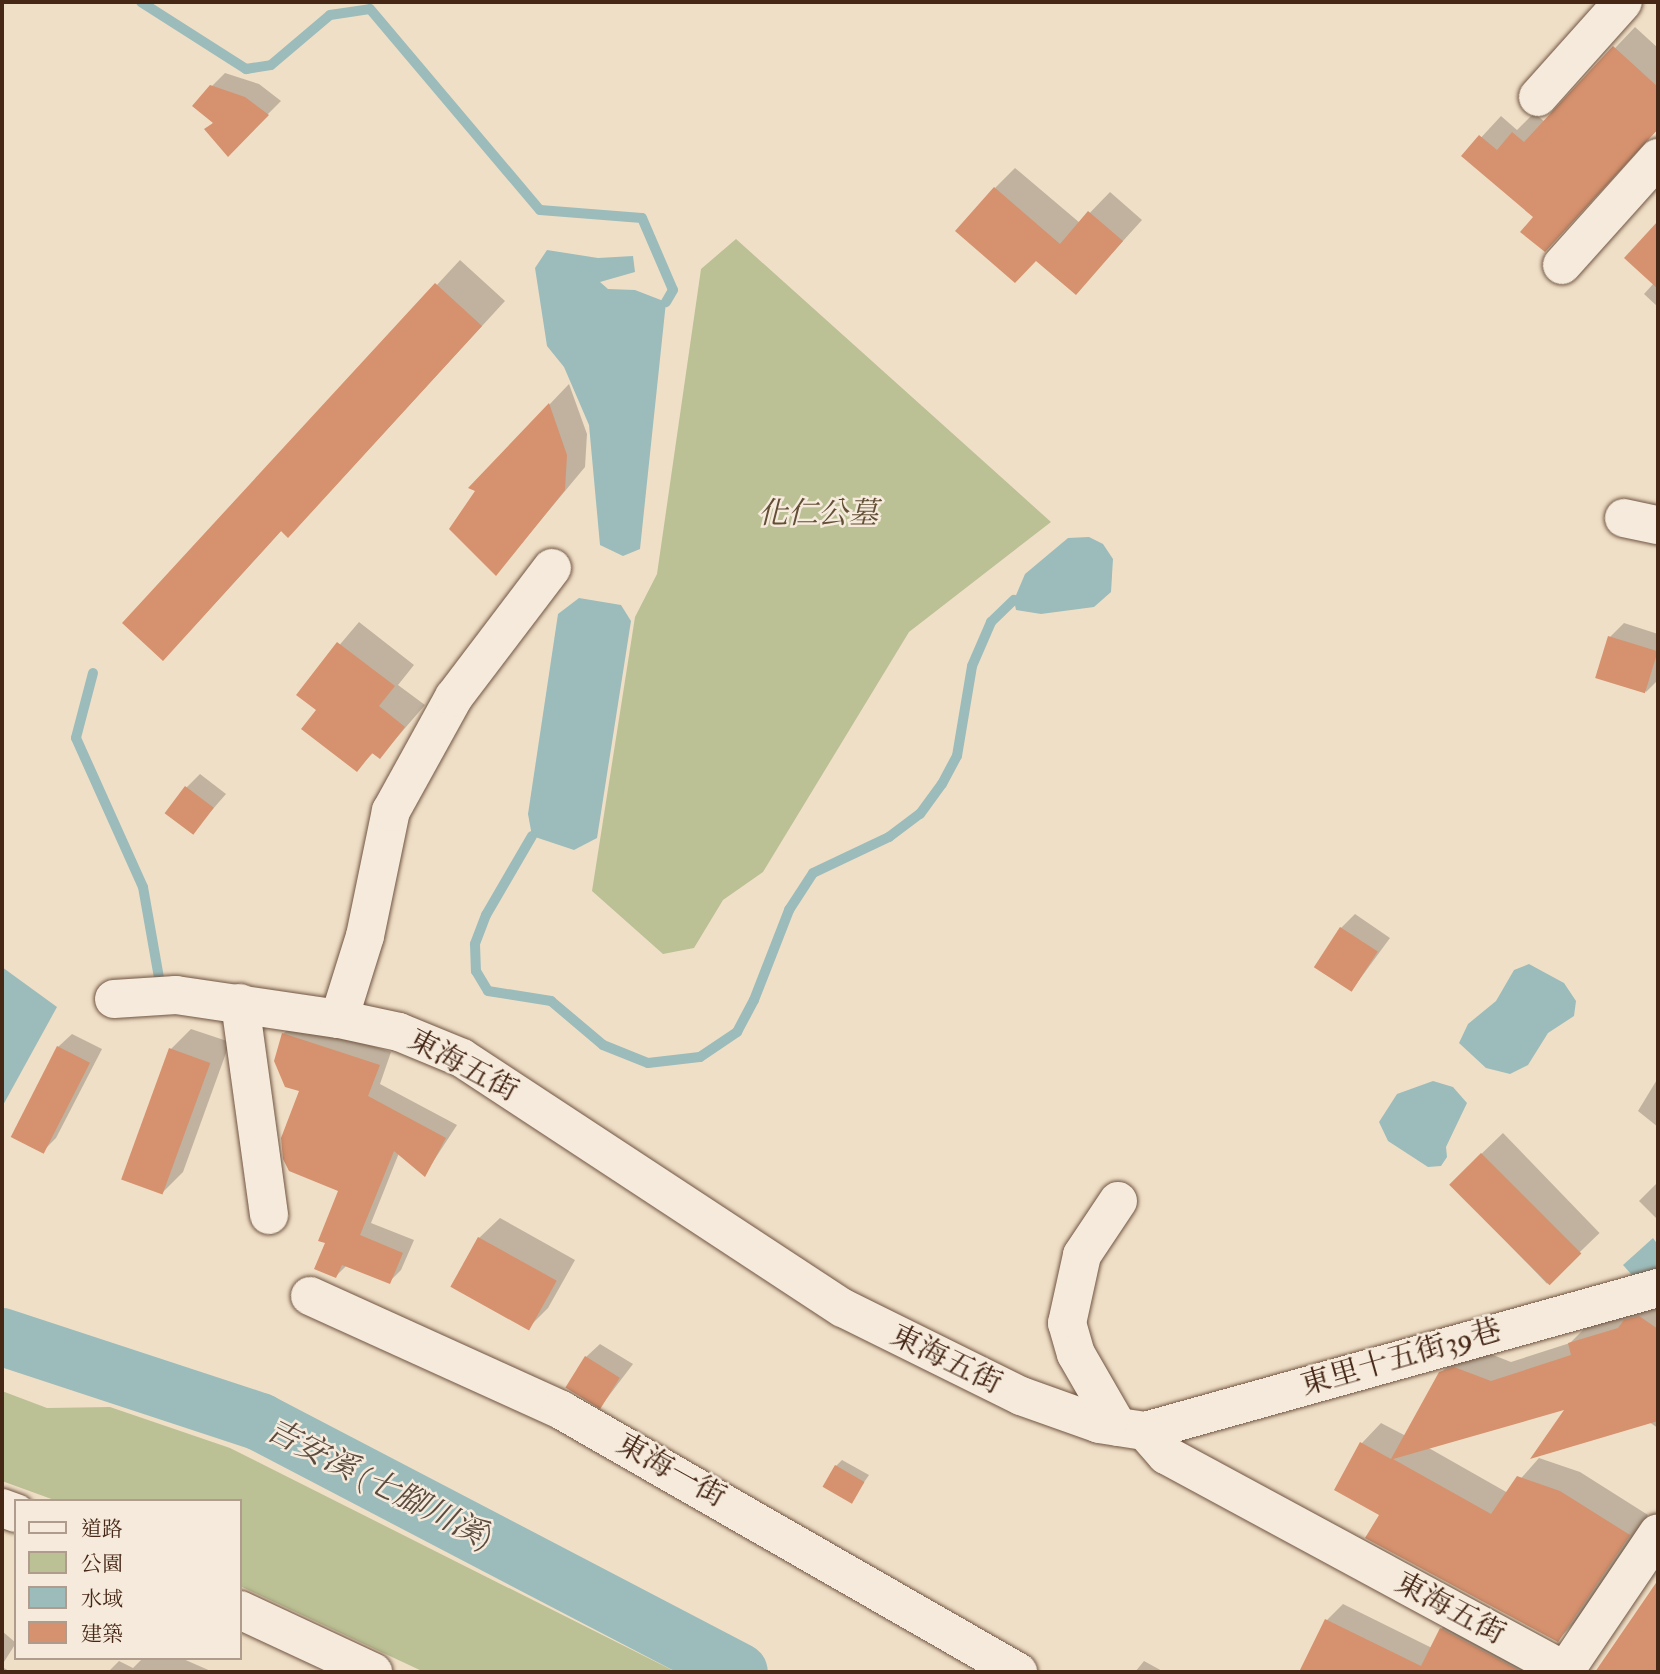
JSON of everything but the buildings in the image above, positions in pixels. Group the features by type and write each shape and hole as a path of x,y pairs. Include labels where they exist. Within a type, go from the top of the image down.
{"street":[{"path":"1538,97 1623,2"},
{"path":"1562,265 1658,158"},
{"path":"339,1019 365,936 390,811 454,697 552,568"},
{"name":"東海五街","path":"114,999 176,995 339,1019 399,1032 462,1058 843,1308 1021,1396 1132,1429 1166,1455 1559,1670"},
{"path":"240,1003 269,1215"},
{"path":"1118,1201 1082,1255 1068,1323 1076,1354 1132,1429"},
{"name":"東里十五街39巷","path":"1132,1429 1658,1288"},
{"name":"東海一街","path":"310,1296 561,1410 1018,1672"},
{"path":"1559,1670 1658,1533"},
{"path":"242,1611 373,1672"}],"green space":[{"name":"化仁公墓","path":"736,239 1051,522 909,632 763,872 723,900 694,948 663,954 592,891 635,617 657,574 701,269"},
{"path":"2,1391 47,1408 110,1407 230,1448 676,1672 424,1672 242,1587 242,1499 52,1499 2,1481"}],"water":[{"path":"547,250 598,258 633,256 635,272 600,282 608,289 635,290 666,302 640,549 623,556 600,545 589,425 564,367 547,346 535,268"},
{"path":"1089,537 1103,544 1113,559 1111,592 1094,607 1041,614 1016,610 1014,600 1025,574 1068,538"},
{"path":"579,598 621,605 631,621 597,838 574,850 532,836 528,814 558,614"},
{"path":"1529,964 1564,983 1576,1001 1574,1016 1548,1033 1528,1065 1510,1074 1486,1068 1459,1043 1468,1024 1496,1001 1514,970"},
{"path":"2,967 57,1007 2,1107"},
{"path":"1433,1081 1453,1087 1467,1103 1446,1147 1447,1157 1441,1166 1428,1167 1388,1141 1379,1122 1397,1094"},
{"path":"1653,1238 1658,1245 1658,1278 1640,1284 1623,1265"}],"waterway":[{"path":"141,2 246,69 271,65 330,15 370,9 540,210 642,218 673,290 666,302"},
{"path":"532,836 486,915 475,944 476,971 488,991 551,1001 603,1045 648,1063 700,1057 737,1032 754,1000 789,910 813,873 889,837 920,814 942,784 957,756 972,666 991,622 1014,600"},
{"path":"93,673 76,738 143,887 159,978"},
{"name":"吉安溪 (七腳川溪)","path":"2,1337 260,1422 739,1672"}]}
